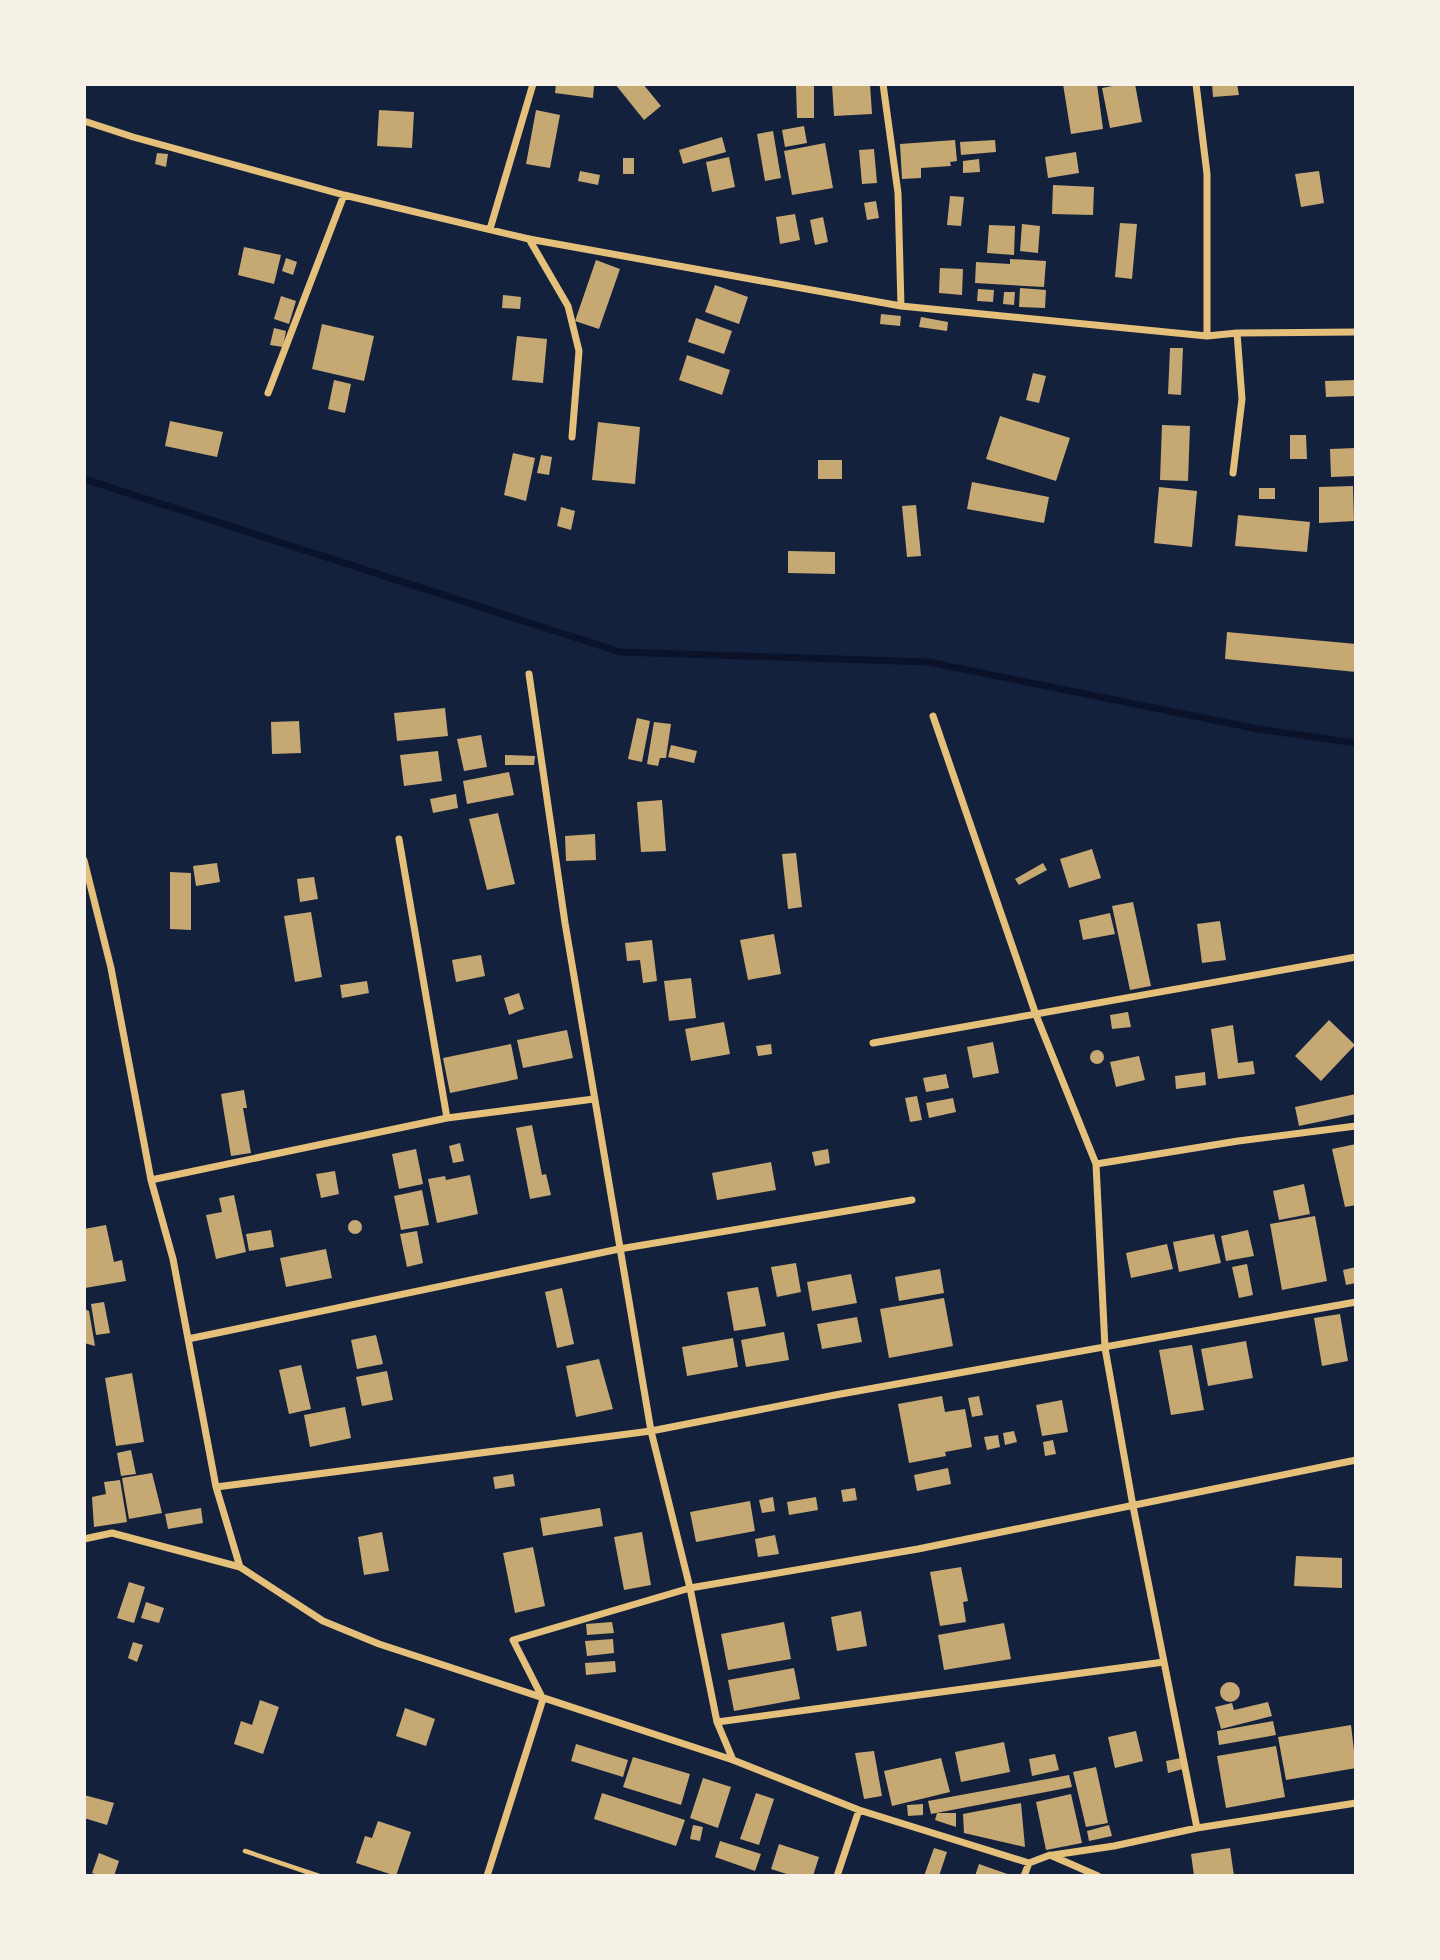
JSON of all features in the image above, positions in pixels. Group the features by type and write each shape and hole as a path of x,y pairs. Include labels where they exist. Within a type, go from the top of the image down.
{"street":[{"path":"490,229 533,84"},
{"path":"883,84 898,193 901,306"},
{"path":"1196,84 1206,174 1207,336"},
{"path":"84,121 133,138 344,195 528,239 901,306 1207,336 1237,333 1356,332"},
{"path":"268,393 344,195"},
{"path":"528,239 568,306 579,351 572,436"},
{"path":"1233,473 1242,399 1237,333"},
{"path":"529,674 565,923 651,1431 690,1588 717,1722 733,1760"},
{"path":"933,716 1036,1016 1096,1164 1105,1348 1133,1506 1197,1828"},
{"path":"398,839 447,1118"},
{"path":"84,860 111,968 151,1180 173,1259 216,1487 240,1567"},
{"path":"873,1043 1356,957"},
{"path":"151,1180 447,1118 594,1099"},
{"path":"1096,1164 1238,1141 1356,1126"},
{"path":"188,1339 619,1249 912,1200"},
{"path":"216,1487 651,1431 835,1395 1356,1302"},
{"path":"486,1876 543,1699 513,1640 690,1588 918,1549 1356,1460"},
{"path":"84,1539 112,1533 240,1567 323,1621 380,1644 733,1760 859,1810 1030,1863 1050,1855 1356,1803"},
{"path":"717,1722 1164,1662"},
{"path":"837,1876 859,1810"},
{"path":"1050,1855 1098,1876"},
{"path":"1024,1876 1030,1863"}],"path":[{"path":"245,1852 319,1876"}],"building":[{"path":"556,84 594,86 593,98 555,93"},
{"path":"615,84 643,84 661,106 644,120"},
{"path":"832,84 870,84 872,114 834,116"},
{"path":"1063,84 1097,84 1103,129 1071,134"},
{"path":"1135,84 1142,122 1110,128 1102,88"},
{"path":"1212,84 1237,84 1239,95 1213,97"},
{"path":"796,86 814,86 814,118 797,118"},
{"path":"379,110 414,112 412,148 377,146"},
{"path":"536,110 560,115 550,168 526,164"},
{"path":"804,126 807,143 785,147 782,130"},
{"path":"773,131 781,178 765,181 757,134"},
{"path":"722,137 726,152 683,164 679,150"},
{"path":"955,140 957,161 950,162 951,166 921,168 921,178 902,179 900,144"},
{"path":"995,140 996,152 961,155 960,142"},
{"path":"825,143 833,188 792,195 784,151"},
{"path":"874,149 877,183 862,184 859,150"},
{"path":"1076,152 1079,173 1048,178 1045,157"},
{"path":"157,153 168,154 166,167 155,164"},
{"path":"729,157 735,187 712,192 706,162"},
{"path":"623,158 634,158 634,174 623,174"},
{"path":"979,159 980,172 963,173 963,161"},
{"path":"580,171 600,175 598,185 578,181"},
{"path":"1319,171 1324,203 1301,207 1295,174"},
{"path":"1053,185 1094,187 1093,215 1052,214"},
{"path":"950,196 964,197 961,226 947,225"},
{"path":"876,201 879,218 867,220 864,203"},
{"path":"795,214 800,240 780,244 776,217"},
{"path":"823,217 828,242 815,245 810,220"},
{"path":"1120,223 1137,224 1132,279 1115,277"},
{"path":"1022,224 1040,226 1038,253 1020,251"},
{"path":"989,225 1015,226 1014,255 987,253"},
{"path":"244,247 281,255 274,284 238,275"},
{"path":"286,258 297,262 293,275 282,271"},
{"path":"1010,259 1046,261 1044,287 975,283 976,262 1010,264"},
{"path":"596,260 620,269 599,329 575,321"},
{"path":"940,268 963,269 962,295 939,293"},
{"path":"715,285 748,297 739,324 705,312"},
{"path":"1020,288 1046,290 1045,308 1019,307"},
{"path":"978,289 994,290 993,302 977,301"},
{"path":"1004,292 1015,292 1014,305 1003,304"},
{"path":"503,295 521,297 520,309 502,308"},
{"path":"281,296 296,301 289,324 274,319"},
{"path":"881,314 901,316 900,326 880,324"},
{"path":"921,317 948,322 947,331 919,327"},
{"path":"696,318 732,331 724,354 688,342"},
{"path":"322,324 374,336 364,381 312,369"},
{"path":"274,328 286,331 283,347 270,345"},
{"path":"517,336 547,339 543,383 512,380"},
{"path":"1170,348 1183,348 1181,395 1168,394"},
{"path":"687,355 730,370 722,395 679,380"},
{"path":"1033,373 1046,376 1039,403 1026,400"},
{"path":"334,380 351,384 345,413 328,409"},
{"path":"1356,380 1356,396 1326,397 1325,381"},
{"path":"1000,416 1070,438 1056,481 986,459"},
{"path":"170,421 223,432 217,457 165,446"},
{"path":"598,422 640,427 635,484 592,480"},
{"path":"1162,425 1190,426 1188,481 1160,480"},
{"path":"1290,435 1306,435 1307,459 1290,459"},
{"path":"1356,448 1356,476 1331,477 1330,449"},
{"path":"513,453 535,458 526,501 504,495"},
{"path":"541,455 552,457 549,475 537,473"},
{"path":"818,460 842,460 842,479 818,479"},
{"path":"972,482 1049,497 1044,523 967,509"},
{"path":"1353,486 1354,521 1319,523 1319,487"},
{"path":"1159,487 1197,491 1192,547 1154,543"},
{"path":"1259,488 1275,488 1275,499 1259,499"},
{"path":"916,505 921,556 907,557 902,506"},
{"path":"561,507 575,511 571,530 557,526"},
{"path":"1238,515 1310,522 1307,552 1235,546"},
{"path":"788,551 835,552 835,574 788,573"},
{"path":"1227,632 1356,644 1356,672 1225,659"},
{"path":"445,708 448,736 397,741 394,713"},
{"path":"637,718 650,721 642,762 628,759"},
{"path":"299,721 301,753 272,754 271,722"},
{"path":"654,722 671,724 666,758 660,758 658,766 647,764"},
{"path":"481,735 487,767 464,771 457,739"},
{"path":"671,745 697,751 694,763 668,757"},
{"path":"438,751 442,781 404,786 400,755"},
{"path":"505,755 535,756 534,765 505,765"},
{"path":"509,772 514,795 467,804 463,781"},
{"path":"456,794 458,808 433,813 430,799"},
{"path":"662,800 666,851 641,852 637,802"},
{"path":"498,813 515,884 487,890 469,819"},
{"path":"595,834 596,860 566,861 565,836"},
{"path":"1092,849 1101,878 1069,888 1060,859"},
{"path":"796,853 802,907 788,909 782,854"},
{"path":"217,863 220,882 196,886 193,866"},
{"path":"1043,863 1047,870 1019,885 1015,879"},
{"path":"170,872 191,873 191,930 170,929"},
{"path":"314,877 318,899 300,902 297,879"},
{"path":"1133,902 1151,986 1130,990 1112,906"},
{"path":"311,912 322,977 295,982 284,916"},
{"path":"1110,913 1115,934 1083,940 1079,920"},
{"path":"1220,921 1226,960 1202,963 1197,924"},
{"path":"774,934 781,974 748,980 740,940"},
{"path":"652,940 657,981 643,983 640,960 627,961 625,943"},
{"path":"481,955 485,976 456,982 452,960"},
{"path":"691,978 696,1018 669,1021 664,981"},
{"path":"367,981 369,993 342,998 340,985"},
{"path":"519,993 524,1009 509,1015 504,998"},
{"path":"1128,1012 1131,1027 1112,1029 1110,1015"},
{"path":"1329,1020 1355,1045 1321,1081 1295,1056"},
{"path":"724,1022 730,1054 691,1061 685,1029"},
{"path":"1233,1025 1238,1063 1253,1061 1255,1074 1218,1079 1211,1029"},
{"path":"567,1030 573,1058 523,1068 517,1040"},
{"path":"993,1042 999,1073 973,1078 967,1047"},
{"path":"511,1044 518,1079 450,1093 443,1058"},
{"path":"771,1044 772,1054 758,1056 756,1046"},
{"path":"1097,1050 1102,1052 1102,1062 1097,1064 1092,1062 1090,1057 1092,1052"},
{"path":"1139,1056 1145,1080 1116,1087 1110,1062"},
{"path":"1205,1072 1206,1085 1176,1089 1175,1076"},
{"path":"946,1074 949,1088 926,1092 923,1078"},
{"path":"244,1090 247,1108 243,1108 251,1153 231,1156 221,1094"},
{"path":"1356,1094 1356,1114 1299,1126 1295,1107"},
{"path":"917,1096 922,1120 910,1122 905,1098"},
{"path":"953,1098 956,1112 929,1118 926,1103"},
{"path":"532,1125 542,1175 546,1174 551,1195 530,1199 516,1128"},
{"path":"460,1143 464,1161 453,1163 449,1146"},
{"path":"1356,1144 1356,1205 1345,1207 1332,1149"},
{"path":"416,1149 423,1184 399,1189 392,1154"},
{"path":"828,1149 830,1163 815,1166 812,1152"},
{"path":"771,1162 776,1190 717,1200 712,1173"},
{"path":"335,1171 339,1194 321,1198 316,1174"},
{"path":"470,1175 478,1214 437,1223 428,1179 445,1176 446,1180"},
{"path":"1304,1184 1310,1214 1279,1220 1273,1191"},
{"path":"422,1190 429,1225 401,1230 394,1196"},
{"path":"234,1195 246,1252 216,1259 206,1215 222,1212 219,1198"},
{"path":"1315,1216 1327,1281 1282,1290 1270,1224"},
{"path":"355,1220 360,1222 360,1232 355,1234 350,1232 348,1227 350,1222"},
{"path":"106,1225 114,1262 122,1260 126,1281 85,1288 84,1229"},
{"path":"271,1230 274,1247 249,1251 246,1234"},
{"path":"1248,1230 1254,1256 1226,1261 1221,1236"},
{"path":"417,1231 423,1263 407,1267 400,1234"},
{"path":"1214,1234 1221,1263 1179,1272 1173,1242"},
{"path":"1167,1244 1173,1269 1131,1278 1126,1253"},
{"path":"326,1249 332,1278 286,1287 280,1258"},
{"path":"796,1263 801,1292 777,1297 771,1267"},
{"path":"1247,1264 1253,1295 1239,1298 1232,1267"},
{"path":"1356,1267 1356,1283 1346,1285 1343,1270"},
{"path":"940,1269 944,1293 899,1301 895,1277"},
{"path":"851,1274 857,1303 812,1311 807,1282"},
{"path":"758,1287 766,1326 734,1331 727,1292"},
{"path":"562,1288 574,1344 557,1348 545,1292"},
{"path":"944,1298 953,1346 889,1358 880,1309"},
{"path":"104,1302 110,1333 96,1335 91,1304"},
{"path":"84,1309 89,1311 95,1346 84,1343"},
{"path":"1340,1314 1348,1361 1322,1366 1314,1318"},
{"path":"857,1317 862,1342 822,1349 817,1324"},
{"path":"784,1332 789,1360 746,1367 741,1340"},
{"path":"376,1335 383,1364 357,1369 351,1340"},
{"path":"733,1338 738,1367 687,1376 682,1347"},
{"path":"1246,1341 1253,1378 1208,1386 1201,1349"},
{"path":"1192,1345 1204,1410 1171,1415 1159,1350"},
{"path":"599,1359 613,1409 576,1417 566,1366"},
{"path":"301,1365 311,1409 289,1414 279,1370"},
{"path":"387,1371 393,1400 362,1406 356,1377"},
{"path":"132,1373 144,1442 116,1446 105,1378"},
{"path":"942,1396 945,1412 965,1409 972,1447 945,1452 946,1456 909,1463 898,1404"},
{"path":"979,1396 983,1415 972,1417 968,1398"},
{"path":"1062,1400 1068,1432 1042,1436 1036,1405"},
{"path":"345,1407 351,1438 310,1447 304,1415"},
{"path":"1014,1431 1017,1442 1005,1445 1003,1433"},
{"path":"998,1435 1000,1447 987,1450 984,1437"},
{"path":"1053,1440 1056,1454 1045,1456 1043,1442"},
{"path":"131,1450 136,1474 121,1476 117,1453"},
{"path":"948,1468 951,1484 917,1491 914,1475"},
{"path":"152,1473 162,1513 129,1519 122,1478"},
{"path":"513,1474 515,1486 495,1489 493,1477"},
{"path":"120,1480 127,1522 94,1527 92,1497 106,1494 104,1482"},
{"path":"855,1488 857,1500 843,1502 841,1490"},
{"path":"773,1497 775,1511 762,1513 759,1500"},
{"path":"816,1497 818,1510 789,1515 787,1502"},
{"path":"750,1501 755,1531 696,1542 690,1512"},
{"path":"201,1508 203,1523 168,1529 165,1514"},
{"path":"600,1508 603,1526 543,1536 540,1518"},
{"path":"382,1532 389,1571 364,1575 358,1537"},
{"path":"642,1532 651,1585 624,1590 614,1537"},
{"path":"775,1535 779,1554 758,1557 755,1539"},
{"path":"533,1547 545,1606 515,1613 503,1553"},
{"path":"1296,1556 1342,1558 1342,1588 1294,1586"},
{"path":"961,1567 968,1601 963,1602 966,1622 940,1626 930,1572"},
{"path":"129,1582 145,1587 134,1623 117,1618"},
{"path":"146,1602 164,1608 159,1623 141,1618"},
{"path":"861,1611 867,1646 837,1651 831,1617"},
{"path":"612,1622 614,1633 587,1635 586,1624"},
{"path":"784,1622 791,1659 728,1670 721,1634"},
{"path":"1004,1623 1011,1659 944,1670 938,1635"},
{"path":"613,1639 614,1653 587,1656 585,1641"},
{"path":"133,1642 143,1645 137,1662 128,1658"},
{"path":"615,1661 616,1672 586,1675 585,1663"},
{"path":"794,1668 800,1699 734,1711 728,1680"},
{"path":"1230,1682 1237,1685 1240,1692 1237,1699 1230,1702 1223,1699 1220,1692 1223,1685"},
{"path":"260,1700 279,1707 263,1754 234,1744 241,1721 252,1725"},
{"path":"1268,1702 1272,1716 1221,1729 1215,1707 1232,1703 1234,1710"},
{"path":"405,1708 435,1719 426,1746 396,1736"},
{"path":"1273,1721 1276,1735 1219,1745 1217,1731"},
{"path":"1351,1725 1356,1768 1286,1780 1278,1737"},
{"path":"1136,1731 1143,1761 1115,1768 1108,1737"},
{"path":"1004,1742 1010,1772 961,1782 955,1752"},
{"path":"576,1744 628,1760 623,1777 571,1761"},
{"path":"1276,1746 1285,1797 1226,1808 1217,1756"},
{"path":"874,1751 882,1796 864,1799 855,1753"},
{"path":"1055,1754 1059,1770 1032,1776 1029,1759"},
{"path":"633,1757 690,1774 681,1805 623,1787"},
{"path":"941,1758 950,1792 892,1806 884,1771"},
{"path":"1181,1758 1183,1769 1168,1773 1166,1761"},
{"path":"1096,1767 1108,1823 1086,1827 1073,1772"},
{"path":"1069,1775 1072,1787 931,1814 928,1801"},
{"path":"703,1778 731,1787 718,1828 690,1818"},
{"path":"602,1793 685,1820 676,1846 594,1819"},
{"path":"756,1793 774,1799 759,1845 740,1839"},
{"path":"1071,1794 1082,1843 1046,1850 1036,1802"},
{"path":"84,1795 114,1803 107,1825 84,1818"},
{"path":"1021,1803 1025,1847 964,1833 963,1814"},
{"path":"923,1804 923,1815 908,1816 907,1805"},
{"path":"937,1813 956,1813 956,1827 935,1820"},
{"path":"378,1821 411,1832 396,1876 356,1863 365,1836 372,1838"},
{"path":"693,1825 703,1827 700,1841 690,1839"},
{"path":"1109,1825 1112,1836 1089,1841 1087,1831"},
{"path":"720,1841 761,1854 755,1871 715,1857"},
{"path":"779,1844 819,1857 813,1876 793,1876 771,1869"},
{"path":"934,1848 947,1852 939,1876 924,1876"},
{"path":"1230,1848 1234,1876 1194,1876 1191,1854"},
{"path":"99,1853 119,1861 114,1876 92,1873"},
{"path":"979,1864 1013,1876 975,1876"}],"waterway":[{"path":"84,479 620,652 928,662 1258,729 1356,743"}]}
